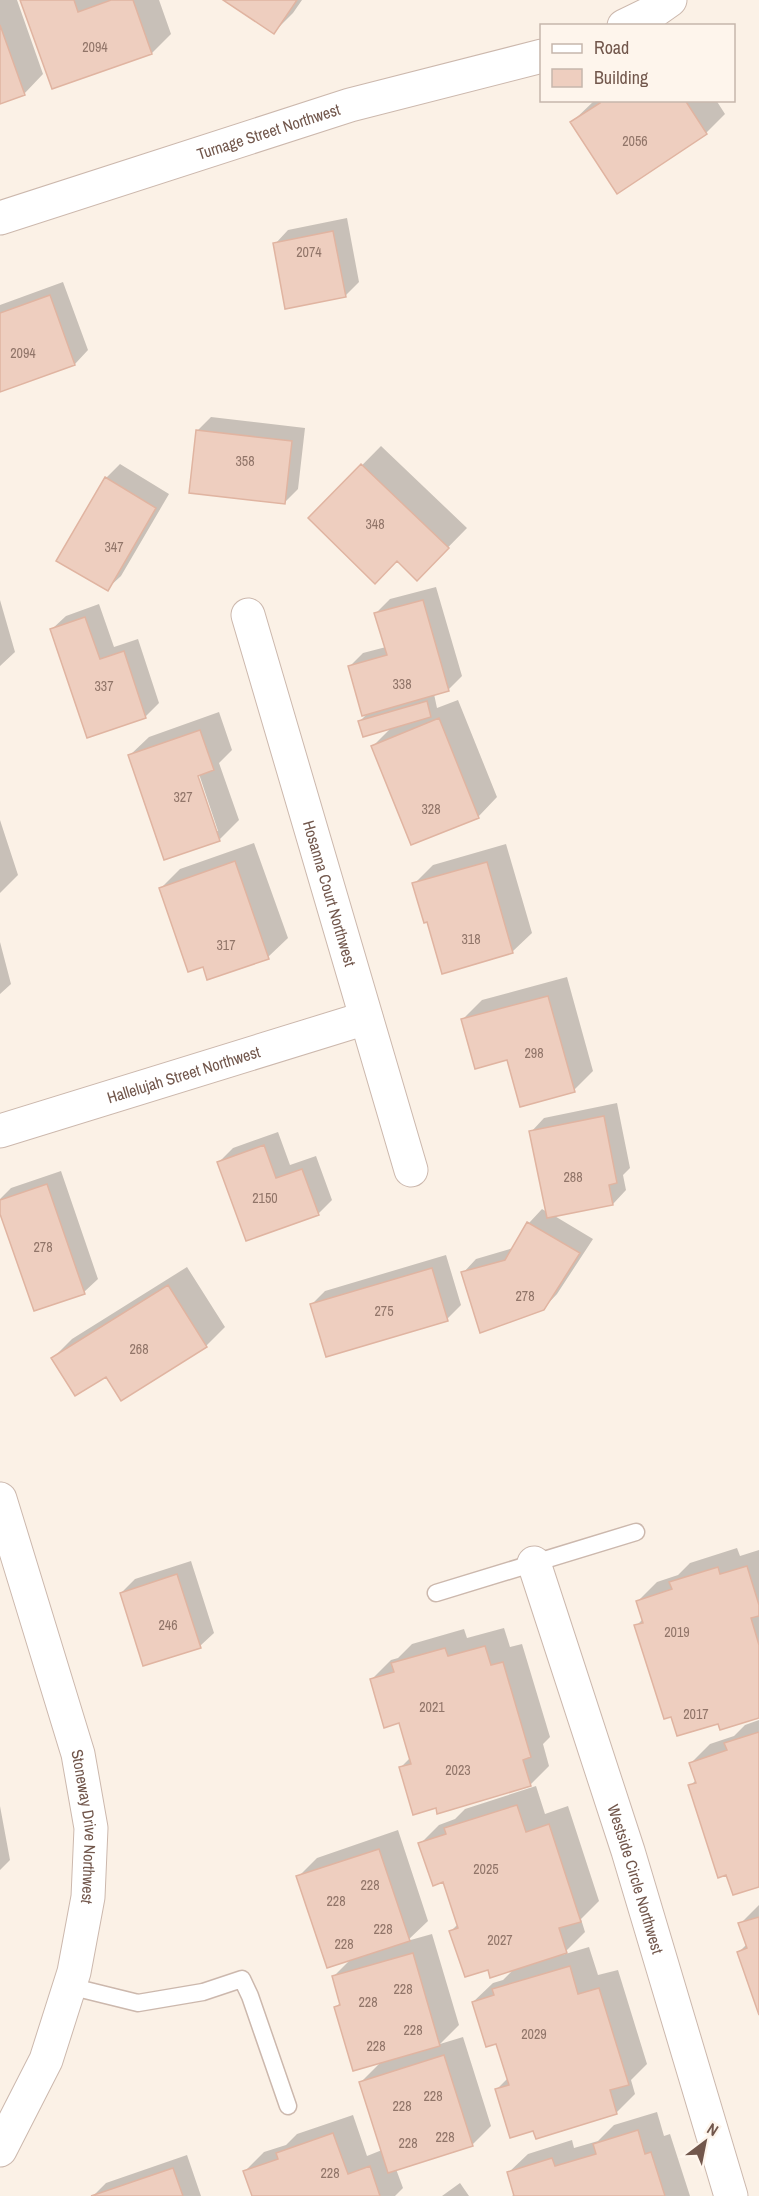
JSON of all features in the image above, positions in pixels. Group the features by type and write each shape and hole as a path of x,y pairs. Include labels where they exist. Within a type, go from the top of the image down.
{"street":[{"path":"628,24 653,12 670,0"},
{"name":"Turnage Street Northwest","path":"0,218 350,105 540,58"},
{"name":"Hosanna Court Northwest","path":"248,615 411,1170"},
{"name":"Hallelujah Street Northwest","path":"0,1131 366,1018"},
{"name":"Stoneway Drive Northwest","path":"0,1499 78,1754 91,1828 88,1897 74,1972 46,2060 0,2150"},
{"name":"Westside Circle Northwest","path":"534,1563 628,1851 731,2196"}],"lane":[{"path":"436,1593 636,1532"},
{"path":"69,1986 138,2003 203,1992 242,1979 288,2106"}],"building":[{"path":"20,0 74,0 78,12 111,0 133,0 152,54 52,89"},
{"path":"223,0 297,0 274,34"},
{"path":"0,25 25,95 0,104"},
{"path":"686,102 707,134 617,194 570,122 600,103"},
{"path":"333,231 346,297 285,309 273,243"},
{"path":"50,295 75,365 0,392 0,313"},
{"path":"196,430 292,441 285,504 189,493"},
{"path":"361,464 449,548 417,581 397,561 375,584 308,518"},
{"path":"105,477 156,508 108,591 56,561"},
{"path":"423,600 449,691 362,716 348,666 387,655 374,613"},
{"path":"85,617 100,659 124,651 146,718 87,738 50,629"},
{"path":"427,701 431,717 363,737 358,721"},
{"path":"439,718 479,818 411,845 371,746"},
{"path":"200,730 214,770 198,776 220,841 164,860 128,755"},
{"path":"235,861 269,959 207,980 203,967 188,972 159,888"},
{"path":"487,862 513,953 442,974 427,922 424,923 412,883"},
{"path":"548,996 575,1092 520,1107 507,1060 475,1069 461,1019"},
{"path":"604,1116 617,1183 609,1185 613,1205 547,1218 529,1131"},
{"path":"264,1145 276,1178 302,1169 319,1215 246,1241 217,1162"},
{"path":"47,1184 85,1294 34,1311 0,1214 0,1200"},
{"path":"527,1222 580,1253 544,1310 480,1333 461,1272 505,1260"},
{"path":"432,1268 448,1321 326,1357 310,1304"},
{"path":"168,1285 207,1347 121,1401 106,1377 75,1396 51,1358"},
{"path":"747,1566 759,1605 759,1616 751,1618 759,1645 759,1718 720,1730 718,1724 677,1736 671,1717 664,1719 634,1625 643,1623 636,1601 672,1589 669,1582 718,1567 720,1574"},
{"path":"177,1574 201,1648 143,1666 120,1593"},
{"path":"485,1646 491,1665 503,1662 531,1757 523,1760 531,1786 437,1814 436,1808 413,1815 399,1767 411,1764 399,1723 384,1728 370,1679 394,1672 391,1663 445,1648 448,1656"},
{"path":"759,1732 759,1887 733,1895 726,1875 718,1878 688,1785 696,1783 689,1763 727,1750 724,1743"},
{"path":"517,1805 526,1832 549,1824 581,1922 559,1928 567,1953 490,1978 488,1970 465,1977 449,1931 458,1928 443,1882 433,1886 418,1843 446,1834 444,1828"},
{"path":"379,1849 410,1941 327,1968 296,1876"},
{"path":"759,1917 759,2015 737,1952 747,1948 738,1923"},
{"path":"413,1953 440,2046 353,2071 334,2007 340,2005 332,1976"},
{"path":"570,1966 578,1994 599,1988 629,2085 610,2090 617,2114 536,2139 533,2131 510,2138 495,2089 509,2085 496,2044 486,2047 472,2002 494,1995 492,1989"},
{"path":"444,2055 473,2146 388,2173 359,2082"},
{"path":"638,2130 645,2154 651,2152 665,2196 514,2196 507,2172 552,2158 555,2166 596,2154 593,2144"},
{"path":"333,2133 348,2174 370,2166 380,2196 252,2196 243,2171 278,2159 276,2153"},
{"path":"173,2168 183,2196 91,2196"}]}
